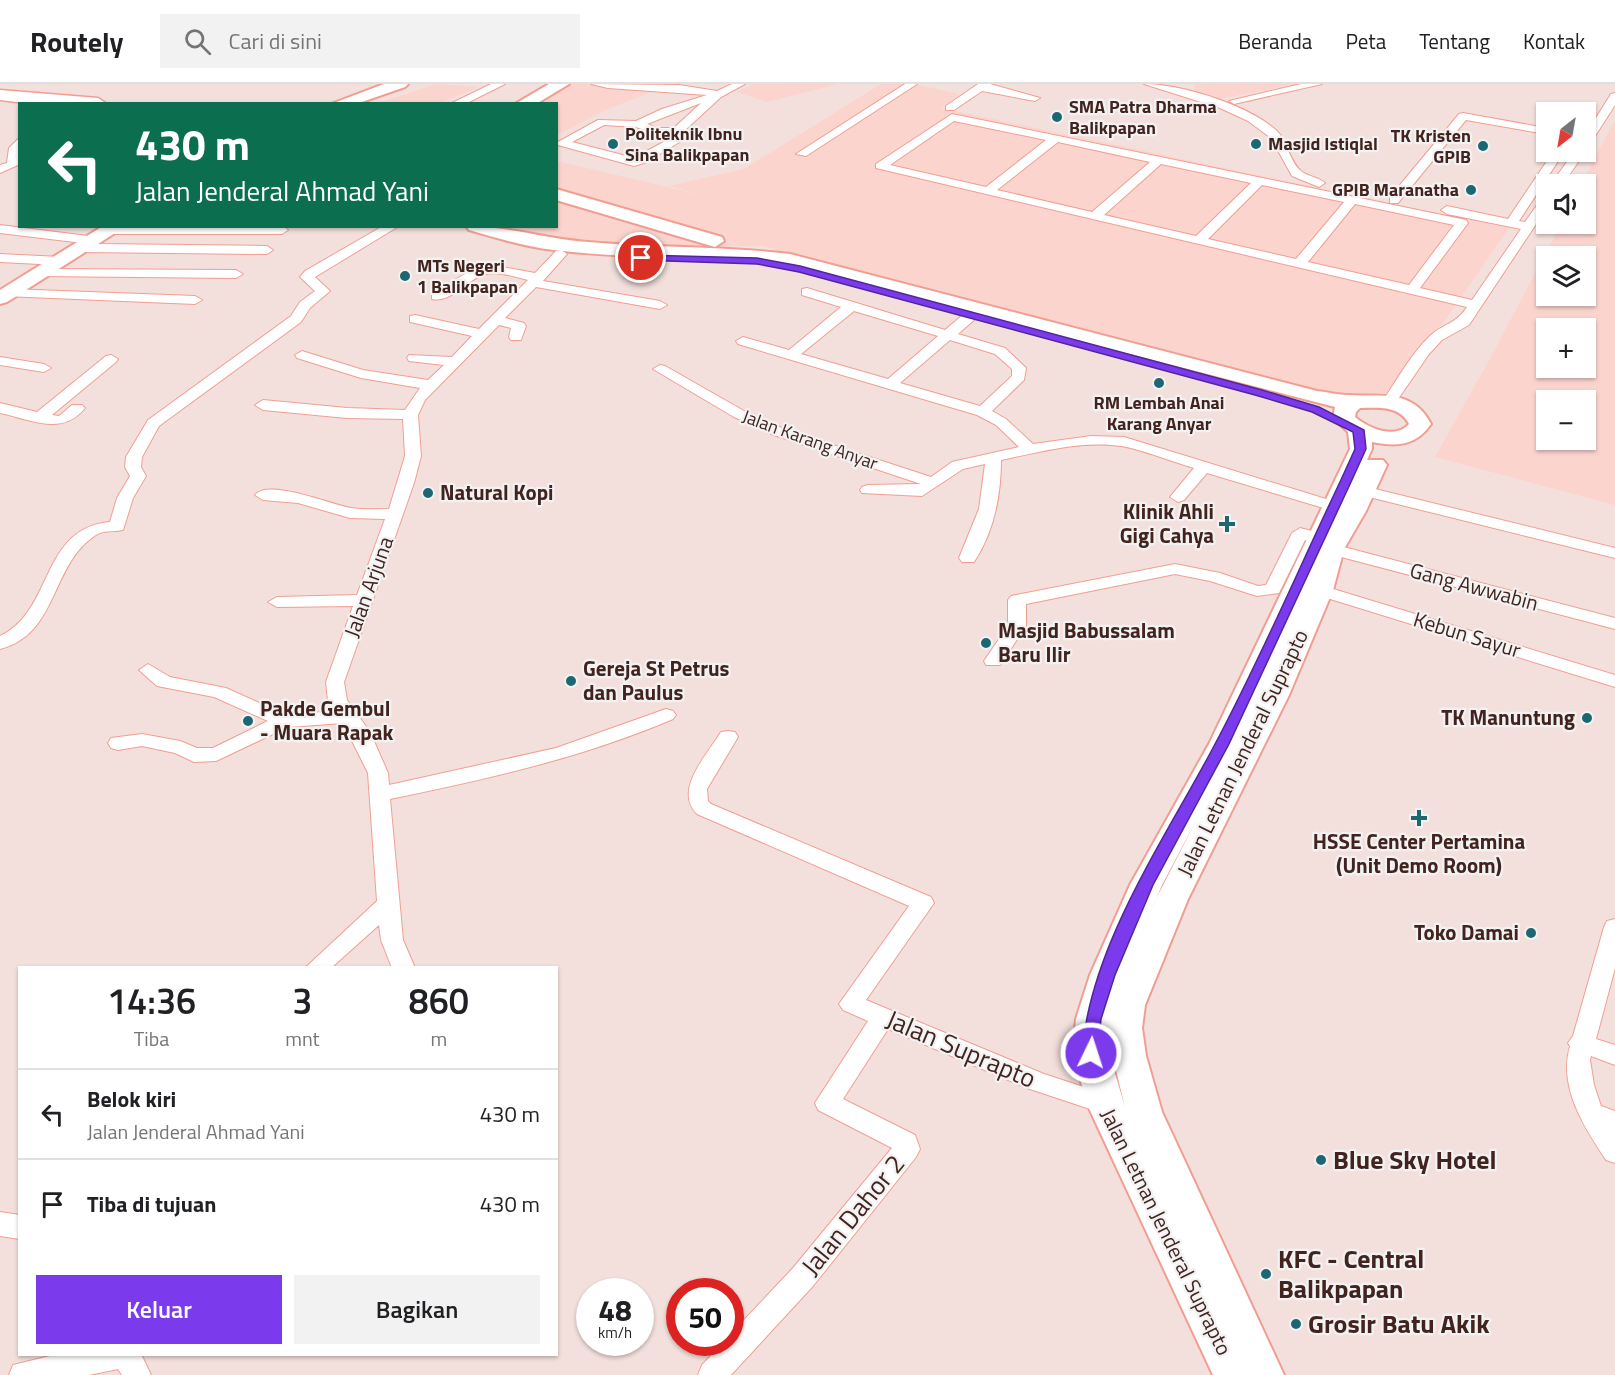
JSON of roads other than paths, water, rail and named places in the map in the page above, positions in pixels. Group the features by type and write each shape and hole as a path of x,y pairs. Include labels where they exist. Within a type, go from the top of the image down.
{"highway":[{"path":"0,95 76,102"},
{"path":"0,100 21,102"}],"main road":[{"path":"527,102 561,84"},
{"path":"346,102 406,86"},
{"path":"370,102 406,86"},
{"path":"558,195 777,260 935,301 963,323 1259,392 1354,418 1376,436 1395,438 1412,434 1420,424 1412,412 1389,402 1372,400 1354,418"},
{"path":"612,209 638,213 729,238 777,260"},
{"path":"641,249 660,241 664,236 664,226"},
{"path":"4,296 115,228"},
{"path":"467,228 525,241 569,247 641,249 777,260"},
{"path":"467,228 500,243 545,271 777,260"},
{"name":"Jalan Letnan Jenderal Suprapto","path":"1234,1375 1105,1104 1093,1070 1091,1053 1093,1019 1107,975 1159,892 1275,695 1320,590 1325,543 1333,506 1361,449 1354,418"},
{"name":"Jalan Letnan Jenderal Suprapto","path":"1263,1375 1143,1112 1128,1056 1125,1028 1128,1005 1159,892 1222,744 1325,543 1363,490 1380,452 1395,438"}],"street":[{"path":"460,102 500,84"},
{"path":"596,84 619,87 687,86 713,91 717,95"},
{"path":"638,124 666,111 717,95 740,84"},
{"path":"802,154 912,84"},
{"path":"1149,84 1195,95 1265,128 1282,142 1287,163 1294,173 1311,181 1530,227"},
{"path":"1189,84 1195,95"},
{"path":"1234,101 1317,84"},
{"path":"950,108 982,86 1035,98"},
{"path":"677,131 678,137 675,142 643,160 634,162 562,143 602,122 638,124 656,130 677,131 717,95"},
{"path":"1596,126 1615,96"},
{"path":"666,111 693,118"},
{"path":"1394,200 1463,116 1536,129"},
{"path":"1412,290 1462,223 952,117 880,166 1476,305"},
{"path":"988,192 1056,138"},
{"path":"0,169 12,165 18,143"},
{"path":"1095,216 1159,160"},
{"path":"1511,223 1551,162"},
{"path":"1198,241 1259,181"},
{"path":"1299,264 1353,200"},
{"path":"1389,402 1424,351 1437,338 1464,322 1536,217"},
{"path":"115,228 282,230"},
{"path":"0,643 15,638 32,623 46,601 52,580 68,549 93,529 117,526 124,498 138,476 134,467 134,457 153,423 302,313 305,305 323,290 308,279 312,272 389,228"},
{"path":"0,229 89,245 267,250"},
{"path":"0,258 60,261"},
{"path":"437,296 482,270 495,269 545,271 660,304"},
{"path":"263,405 347,413 410,415 429,385 545,271"},
{"path":"41,273 236,274"},
{"path":"807,292 852,305 963,323 1019,368 1019,377 986,408"},
{"path":"4,296 195,300"},
{"path":"795,351 852,305"},
{"path":"415,319 482,334"},
{"path":"495,320 519,326 516,337"},
{"path":"894,381 963,323"},
{"path":"743,341 982,412 1001,422 1027,450 1088,441 1111,441 1204,466 1333,506"},
{"path":"302,355 361,374 429,385"},
{"path":"414,358 454,361"},
{"path":"39,418 111,359"},
{"path":"0,361 44,368"},
{"name":"Jalan Karang Anyar","path":"660,369 739,414 779,432 933,483"},
{"path":"0,408 61,421 77,408"},
{"name":"Jalan Arjuna","path":"403,966 392,940 380,794 375,765 349,716 338,701 334,687 395,514 412,456 410,415"},
{"name":"Jalan Karang Anyar","path":"868,490 919,491 958,465 1027,450"},
{"path":"968,558 983,527 993,476 993,457"},
{"path":"1178,497 1204,466"},
{"path":"1363,490 1615,553"},
{"path":"263,495 299,498 350,513 395,514"},
{"path":"993,661 1017,626 1017,600 1175,569 1214,577 1257,591 1269,591 1273,589 1300,533 1325,543"},
{"name":"Gang Awwabin","path":"1325,543 1615,624"},
{"name":"Kebun Sayur","path":"1320,590 1615,681"},
{"path":"277,602 363,600"},
{"path":"148,670 164,682 219,692 284,721"},
{"path":"117,742 142,740 180,748 194,755 216,754 284,721 349,716"},
{"path":"380,794 551,756 632,731 666,716"},
{"name":"Jalan Suprapto","path":"728,737 697,789 698,803 704,808 923,903 851,1004 1036,1081 1105,1104"},
{"path":"318,966 389,903"},
{"path":"1615,930 1606,990 1581,1043 1578,1073 1591,1113 1615,1152"},
{"name":"Jalan Dahor 2","path":"712,1375 803,1277 907,1149 906,1143 827,1103 884,1016"},
{"path":"1581,1043 1615,1055"},
{"path":"1591,1113 1615,1122"},
{"path":"0,1224 18,1227"},
{"path":"23,1375 128,1360"}],"place":[{"name":"SMA Patra Dharma Balikpapan","path":"1057,117"},
{"name":"Politeknik Ibnu Sina Balikpapan","path":"613,144"},
{"name":"Masjid Istiqlal","path":"1256,144"},
{"name":"TK Kristen GPIB","path":"1483,146"},
{"name":"GPIB Maranatha","path":"1471,190"},
{"name":"MTs Negeri 1 Balikpapan","path":"405,276"},
{"name":"RM Lembah Anai Karang Anyar","path":"1159,383"},
{"name":"Natural Kopi","path":"428,493"},
{"name":"Klinik Ahli Gigi Cahya","path":"1227,524"},
{"name":"Masjid Babussalam Baru Ilir","path":"986,643"},
{"name":"Gereja St Petrus dan Paulus","path":"571,681"},
{"name":"TK Manuntung","path":"1587,718"},
{"name":"Pakde Gembul - Muara Rapak","path":"248,721"},
{"name":"HSSE Center Pertamina (Unit Demo Room)","path":"1419,818"},
{"name":"Toko Damai","path":"1531,933"},
{"name":"Blue Sky Hotel","path":"1321,1160"},
{"name":"KFC - Central Balikpapan","path":"1266,1274"},
{"name":"Grosir Batu Akik","path":"1296,1324"}]}
